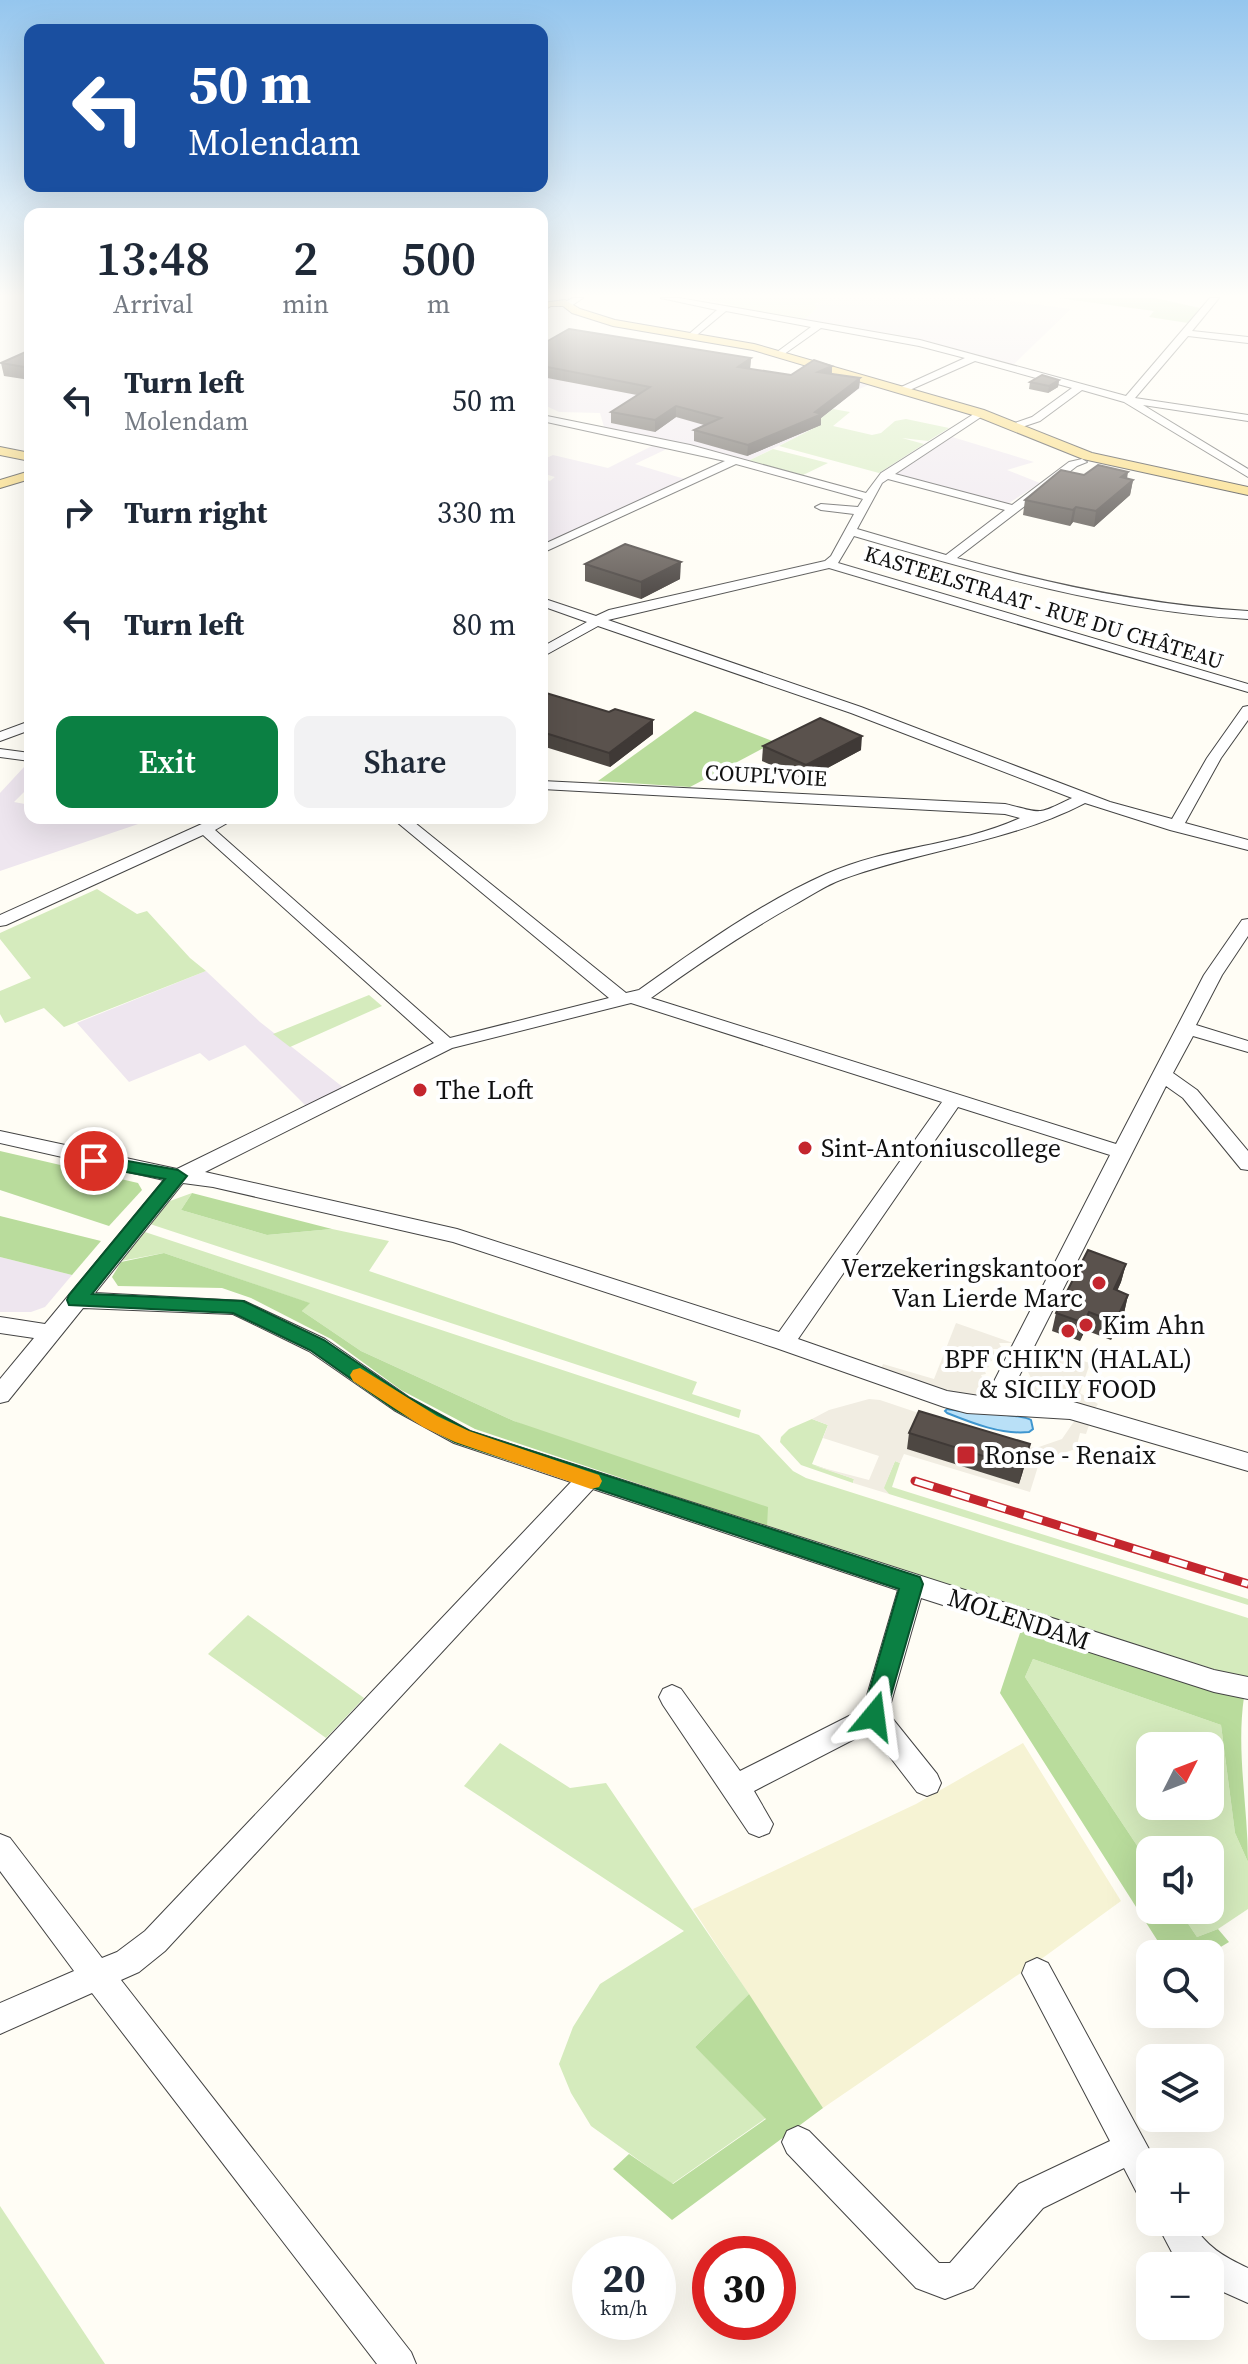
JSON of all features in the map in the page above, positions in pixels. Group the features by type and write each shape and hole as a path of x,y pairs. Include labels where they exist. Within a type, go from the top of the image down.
{"main road":[{"path":"964,408 1016,426 1093,461 1246,487"},
{"path":"0,451 24,456"}],"street":[{"path":"1016,426 1036,419 1051,408"},
{"path":"1139,408 1246,487"},
{"path":"1183,408 1248,418"},
{"path":"548,650 609,614 829,564 836,558 869,497 885,475 980,413"},
{"path":"548,419 736,460 869,497"},
{"path":"548,546 736,460"},
{"path":"949,559 1073,464 1093,461"},
{"path":"885,475 1014,509"},
{"path":"821,507 861,511"},
{"path":"850,531 1061,592 1155,607 1248,615"},
{"name":"KASTEELSTRAAT - RUE DU CHÂTEAU","path":"829,564 1248,688"},
{"path":"548,604 856,710 996,766 1077,794 1175,827 1248,845"},
{"path":"1175,827 1214,758 1248,710"},
{"path":"0,737 24,727"},
{"path":"0,753 24,756"},
{"name":"COUPL'VOIE","path":"548,785 988,810 1026,821"},
{"path":"0,1395 178,1176 214,1161 446,1044 651,991 756,917 832,877 900,854 1044,818 1077,794"},
{"path":"0,921 215,824"},
{"path":"408,824 628,999 1121,1152"},
{"path":"205,829 446,1044"},
{"path":"994,1406 1001,1386 1213,975 1248,924"},
{"path":"1187,1028 1248,1047"},
{"path":"1159,1081 1190,1094 1248,1164"},
{"path":"784,1342 954,1099"},
{"path":"0,1137 94,1161 213,1180 457,1236 784,1342 944,1399 994,1406 1070,1410 1248,1462"},
{"name":"MOLENDAM","path":"82,1292 236,1306 317,1345 430,1421 462,1437 1214,1681 1248,1688"},
{"path":"0,1325 50,1333"},
{"path":"0,2019 128,1962 155,1941 587,1480"},
{"path":"735,1787 874,1716 912,1584"},
{"path":"672,1697 759,1824"},
{"path":"874,1716 927,1783"},
{"path":"0,1847 67,1940 99,1975 399,2364"},
{"path":"1037,1973 1136,2158"},
{"path":"798,2142 928,2276 945,2282 961,2276 1031,2196 1130,2148"},
{"path":"1224,2274 1248,2286"}],"shaded area":[{"path":"551,408 834,408 817,421 824,423 748,461 704,448 604,427 600,413 559,412"},
{"path":"949,436 1034,462 1007,470 1040,483 1006,505 893,475"},
{"path":"656,444 671,447 635,464 688,480 548,545 548,480 555,477 548,475 548,457 553,455 608,468"},
{"path":"24,767 24,792 14,802 24,804 24,824 138,824 0,871 0,793"},
{"path":"206,971 260,1022 344,1088 307,1107 245,1045 209,1061 200,1053 129,1082 77,1023"},
{"path":"0,1257 72,1275 45,1307 31,1312 0,1312"},
{"path":"956,1323 1013,1343 999,1343 1002,1349 993,1349 995,1355 990,1355 992,1361 987,1362 989,1367 984,1369 986,1374 981,1375 984,1381 995,1379 985,1392 971,1396 951,1394 881,1369 883,1364 934,1379"},
{"path":"1039,1348 1090,1363 1080,1393 1098,1404 1094,1410 1040,1398 1021,1398 1011,1392 1011,1387 1024,1385 1021,1380 1031,1378 1028,1372 1034,1371 1031,1366 1037,1365 1034,1359 1039,1358"},
{"path":"869,1399 1017,1446 1036,1448 1062,1439 1075,1420 1090,1422 1086,1434 1080,1433 1076,1449 1040,1460 1030,1492 904,1454 900,1463 895,1461 884,1488 889,1494 812,1465 869,1480 879,1456 823,1438 828,1425 812,1419 829,1410"},
{"path":"1023,1743 1121,1901 823,2108 693,1909 916,1804"}],"green space":[{"path":"833,409 850,412 833,426 872,435 881,433 895,421 906,419 949,428 928,441 902,438 924,444 879,473 779,446 822,424 816,422"},
{"path":"773,449 828,463 803,475 748,461"},
{"path":"695,711 775,742 690,787 598,781"},
{"path":"97,889 137,914 147,911 206,971 64,1027 44,1008 5,1023 0,1014 0,991 31,978 0,939 0,933"},
{"path":"369,995 382,1006 290,1047 273,1034"},
{"path":"0,1151 138,1183 142,1190 109,1226 0,1190"},
{"path":"192,1193 181,1210 267,1235 332,1229 389,1241 369,1271 697,1382 692,1394 741,1410 739,1418 150,1224 170,1201"},
{"path":"192,1193 332,1229 267,1235 181,1210"},
{"path":"0,1216 101,1241 72,1275 0,1257"},
{"path":"145,1232 759,1435 793,1471 806,1478 1248,1618 1248,1680 767,1527 514,1421 361,1351 302,1311 309,1303 164,1253 121,1261"},
{"path":"164,1253 310,1303 302,1311 361,1351 514,1421 768,1507 767,1527 475,1429 401,1390 331,1339 251,1298 222,1288 118,1286 112,1277 121,1262"},
{"path":"812,1419 828,1425 812,1464 854,1479 853,1483 801,1465 780,1442 789,1429"},
{"path":"895,1461 900,1463 892,1487 1248,1599 1248,1605 889,1494 883,1489"},
{"path":"248,1615 364,1698 326,1738 208,1654"},
{"path":"1023,1624 1244,1697 1242,1759 1248,1862 1235,1833 1221,1725 1033,1659 1025,1677 1136,1844 1136,1907 1000,1693"},
{"path":"1033,1659 1221,1725 1222,1732 1136,1732 1136,1820 1224,1820 1224,1748 1235,1833 1248,1862 1248,1909 1218,1929 1197,1937 1188,1924 1224,1924 1224,1836 1136,1836 1136,1844 1025,1677"},
{"path":"500,1743 570,1788 606,1783 749,1994 695,2047 766,2118 672,2184 591,2126 571,2093 559,2064 573,2027 600,1984 684,1931 464,1786"},
{"path":"1147,1924 1188,1924 1197,1937 1218,1929 1229,1942 1224,1945 1224,1940 1157,1940"},
{"path":"749,1994 823,2108 672,2220 613,2169 629,2154 673,2184 766,2119 695,2047"},
{"path":"0,2206 105,2364 0,2364"}],"water":[{"path":"947,1409 1025,1418 1031,1420 1033,1429 1029,1432 998,1430 947,1413"}],"building":[{"path":"617,408 673,408 655,420 611,412"},
{"path":"685,408 820,408 815,412 822,414 748,445 694,430 721,418"},
{"path":"1098,465 1128,472 1121,477 1133,480 1096,511 1076,507 1073,510 1025,500 1061,470 1084,475"},
{"path":"625,544 681,562 641,582 585,564"},
{"path":"548,694 609,712 615,709 653,720 609,753 548,734"},
{"path":"820,718 862,736 806,765 763,746"},
{"path":"1088,1250 1126,1264 1114,1289 1128,1295 1115,1322 1089,1312 1084,1323 1056,1313"},
{"path":"919,1411 1030,1444 1022,1468 909,1433"}],"railway":[{"path":"915,1481 1248,1584"}],"slow traffic":[{"path":"360,1375 402,1404 462,1437 591,1481"}],"place":[{"name":"The Loft","path":"420,1090"},
{"name":"Sint-Antoniuscollege","path":"805,1148"},
{"name":"Verzekeringskantoor Van Lierde Marc","path":"1099,1283"},
{"name":"Kim Ahn","path":"1086,1325"},
{"name":"BPF CHIK'N (HALAL) & SICILY FOOD","path":"1068,1331"},
{"name":"Ronse - Renaix","path":"966,1455"}],"route":[{"path":"94,1161 178,1176 76,1300 236,1306 317,1345 402,1404 462,1437 912,1584 874,1716"}]}
